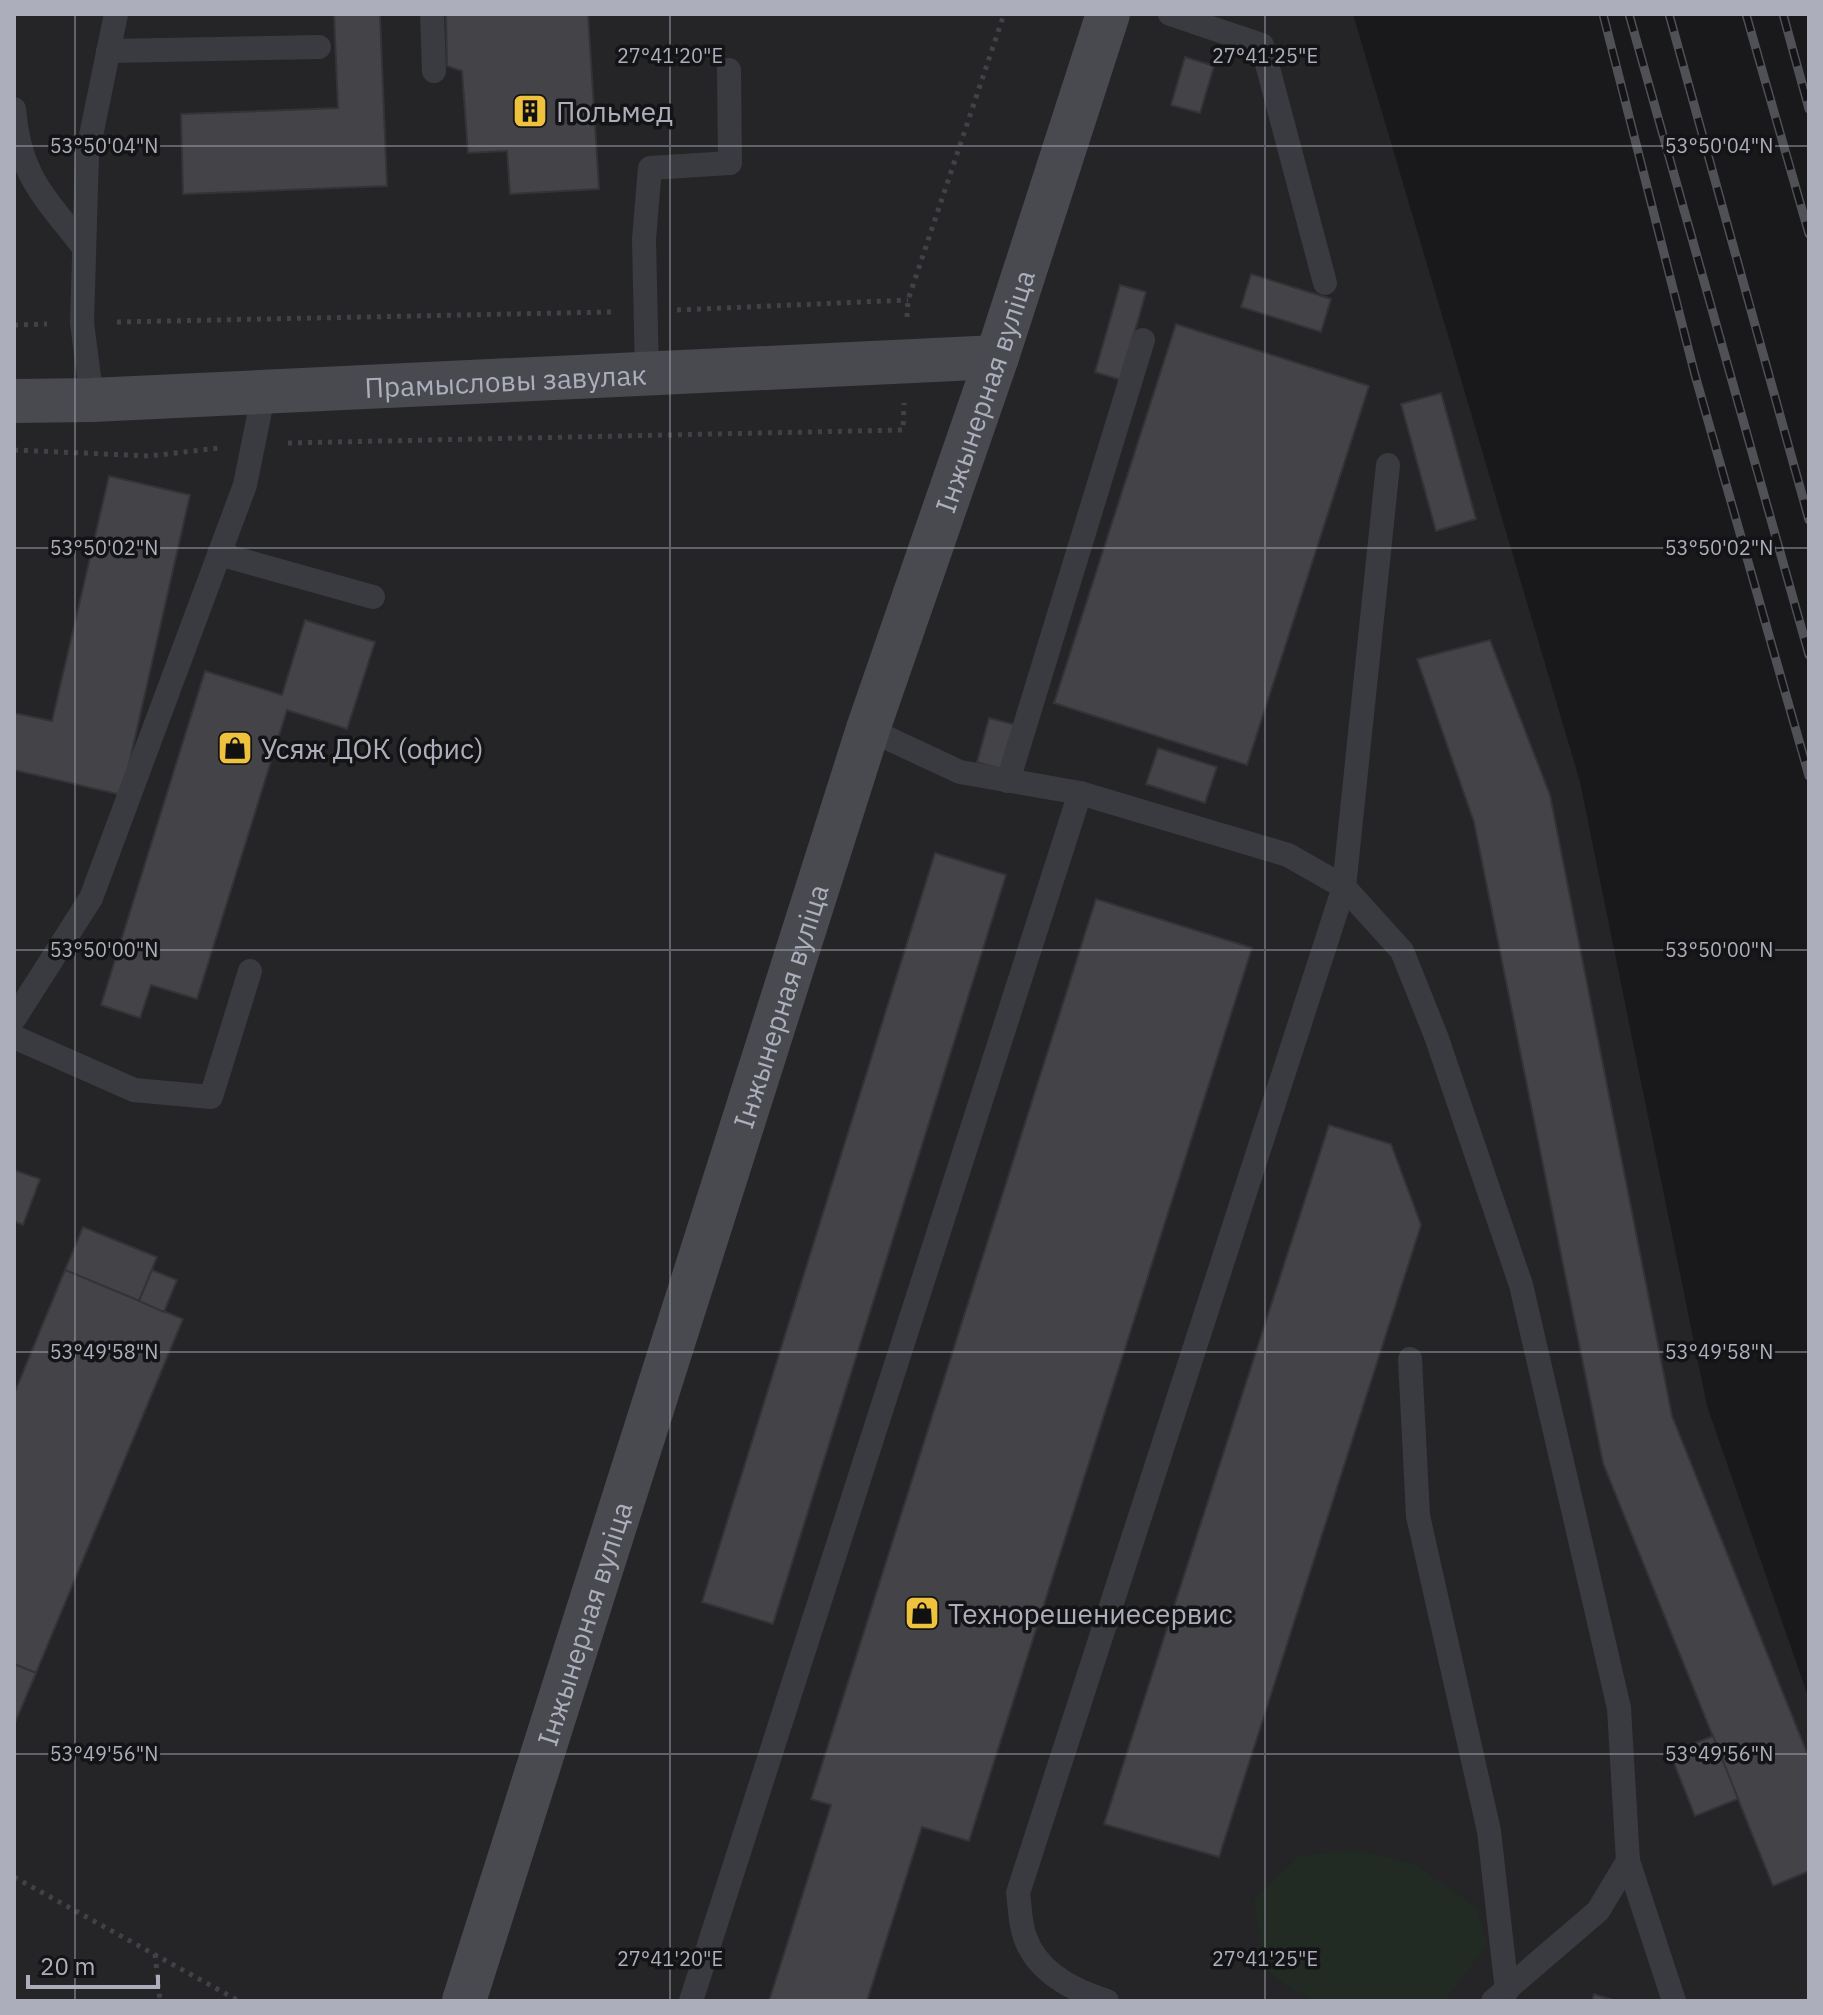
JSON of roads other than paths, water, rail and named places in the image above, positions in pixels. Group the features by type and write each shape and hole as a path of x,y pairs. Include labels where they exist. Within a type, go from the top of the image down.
{"street":[{"name":"Інжынерная вуліца","path":"464,2001 868,729 997,357 1108,14"},
{"name":"Прамысловы завулак","path":"14,401 92,400 997,357"}],"lane":[{"path":"92,400 82,323 87,155 116,14"},
{"path":"432,14 434,71"},
{"path":"1170,14 1262,45 1325,283"},
{"path":"108,51 319,47"},
{"path":"647,375 644,239 650,168 730,163 729,70"},
{"path":"14,109 16,139 26,172 84,248"},
{"path":"1008,781 1143,340"},
{"path":"14,1019 91,898 245,485 264,391"},
{"path":"1107,2001 1083,1994 1044,1968 1025,1938 1018,1893 1344,887 1388,465"},
{"path":"219,554 373,597"},
{"path":"868,729 960,772 1080,793 1288,855 1344,887 1402,951 1436,1036 1521,1285 1619,1708 1628,1861 1674,2001"},
{"path":"691,2001 1080,793"},
{"path":"14,1037 134,1090 211,1097 250,971"},
{"path":"1410,1359 1418,1516 1489,1831 1500,1996"},
{"path":"1500,1996 1598,1911 1628,1861"}],"railway":[{"path":"1603,14 1695,375 1809,776"},
{"path":"1629,14 1809,655"},
{"path":"1669,14 1809,520"},
{"path":"1746,14 1809,234"},
{"path":"1783,14 1809,109"}],"place":[{"name":"Польмед","path":"530,111"},
{"name":"Усяж ДОК (офис)","path":"235,748"},
{"name":"Технорешениесервис","path":"922,1613"}]}
